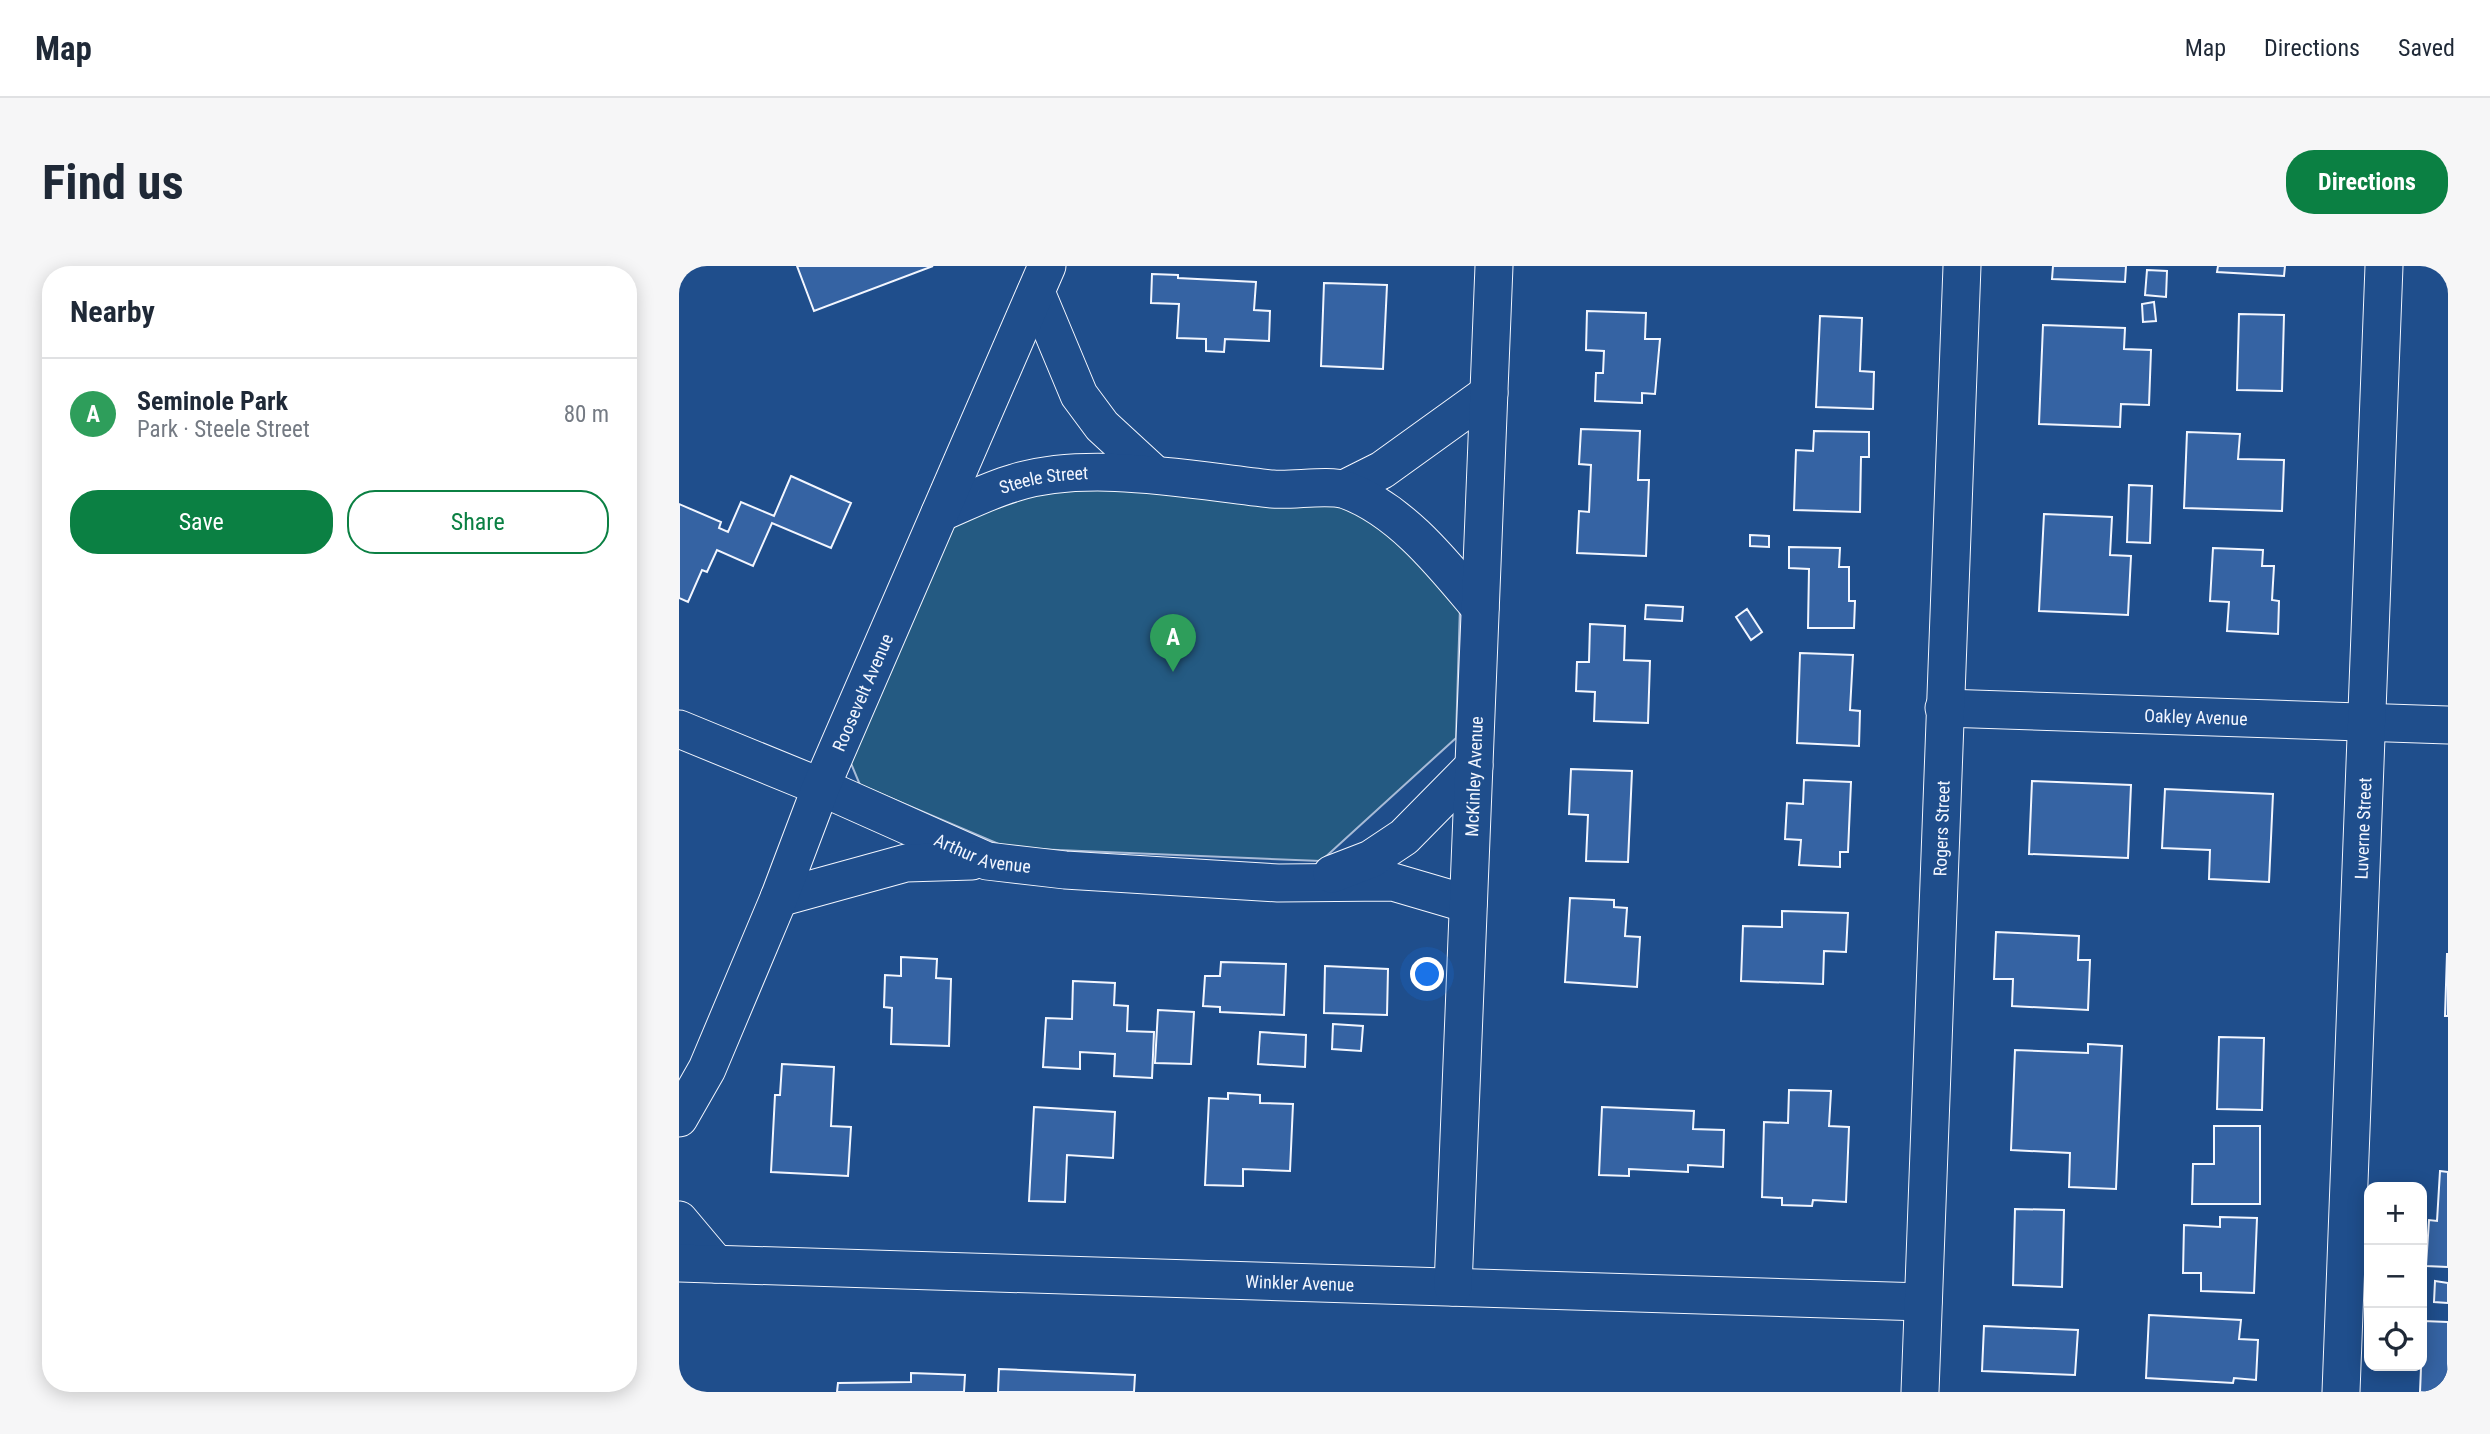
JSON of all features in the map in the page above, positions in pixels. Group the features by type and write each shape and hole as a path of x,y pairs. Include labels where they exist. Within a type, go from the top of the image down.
{"street":[{"name":"McKinley Avenue","path":"1453,1287 1494,266"},
{"name":"Rogers Street","path":"1920,1392 1962,266"},
{"name":"Luverne Street","path":"2341,1392 2384,266"},
{"path":"1041,279 1079,395 1102,426 1153,473"},
{"name":"Roosevelt Avenue","path":"679,1118 707,1069 779,898 821,787 1041,279"},
{"name":"Steele Street","path":"1344,489 1382,470 1489,393"},
{"name":"Steele Street","path":"940,513 1015,482 1064,475 1153,473 1282,489 1344,489 1377,505 1405,528 1448,569 1480,608"},
{"name":"Oakley Avenue","path":"1944,708 2367,720 2448,725"},
{"name":"Arthur Avenue","path":"679,729 821,787 987,861 1065,870 1308,883 1393,882 1468,904"},
{"name":"Arthur Avenue","path":"1308,883 1371,859 1404,837 1474,766"},
{"path":"779,898 906,863 987,861"},
{"path":"679,1220 716,1264"},
{"name":"Winkler Avenue","path":"679,1263 1923,1303"}],"shaded area":[{"path":"1035,485 1337,500 1410,544 1460,606 1456,738 1321,861 1008,848 860,785 850,761 948,533 962,516"}],"building":[{"path":"797,266 933,266 814,311"},
{"path":"2053,266 2126,266 2125,282 2052,279"},
{"path":"2218,266 2285,266 2284,276 2217,272"},
{"path":"2147,270 2167,271 2166,297 2145,295"},
{"path":"1152,274 1256,282 1254,310 1270,311 1269,341 1225,339 1224,352 1206,351 1206,339 1177,338 1179,304 1151,303"},
{"path":"1324,283 1387,285 1383,369 1321,366"},
{"path":"2154,302 2156,321 2143,322 2142,304"},
{"path":"1587,311 1646,313 1645,339 1660,339 1655,394 1642,393 1642,403 1595,401 1596,373 1603,373 1604,351 1586,350"},
{"path":"2239,314 2284,315 2282,391 2237,390"},
{"path":"1820,316 1862,318 1860,371 1874,372 1873,409 1816,407"},
{"path":"2043,325 2125,328 2124,349 2151,350 2149,405 2121,404 2120,427 2039,424"},
{"path":"1581,429 1640,431 1638,480 1649,480 1646,556 1577,553 1579,511 1589,512 1591,465 1579,464"},
{"path":"1814,431 1869,432 1869,457 1861,457 1860,512 1794,510 1796,450 1813,451"},
{"path":"2187,432 2240,434 2238,459 2284,460 2282,511 2184,508"},
{"path":"791,476 851,503 831,548 772,523 753,566 717,550 707,572 702,570 688,602 679,598 679,504 721,522 719,528 728,532 741,502 774,516"},
{"path":"2129,485 2152,486 2150,543 2127,542"},
{"path":"2044,514 2112,517 2110,555 2131,556 2128,615 2039,611"},
{"path":"1750,535 1769,536 1769,547 1750,546"},
{"path":"1789,547 1840,548 1839,567 1849,567 1849,601 1855,601 1854,628 1808,628 1809,569 1789,568"},
{"path":"2213,548 2263,550 2262,566 2274,566 2272,600 2279,601 2278,634 2227,631 2229,602 2210,601"},
{"path":"1646,605 1683,607 1682,621 1645,619"},
{"path":"1747,609 1762,632 1751,640 1736,617"},
{"path":"1590,624 1625,626 1624,660 1650,661 1648,723 1594,721 1595,692 1576,691 1577,662 1589,662"},
{"path":"1800,653 1853,655 1850,710 1860,711 1859,746 1797,743"},
{"path":"1571,769 1632,771 1628,862 1586,861 1588,815 1569,814"},
{"path":"1804,780 1851,782 1848,852 1840,852 1840,867 1799,865 1801,840 1785,839 1787,803 1803,804"},
{"path":"2032,781 2131,785 2128,858 2029,854"},
{"path":"2165,789 2273,794 2269,882 2209,879 2210,850 2162,848"},
{"path":"1570,898 1614,900 1614,907 1627,908 1625,936 1640,937 1637,987 1565,982"},
{"path":"1782,911 1848,913 1846,952 1824,951 1823,984 1741,981 1743,926 1782,927"},
{"path":"1996,932 2079,936 2078,960 2090,960 2088,1010 2012,1006 2013,979 1994,979"},
{"path":"2447,954 2448,1016 2445,1016"},
{"path":"901,957 937,959 936,978 951,979 949,1046 891,1044 892,1008 884,1007 885,975 901,976"},
{"path":"1221,962 1286,964 1284,1015 1220,1012 1220,1007 1203,1006 1205,976 1220,976"},
{"path":"1325,966 1388,969 1387,1015 1324,1013"},
{"path":"1073,981 1115,983 1114,1005 1128,1006 1127,1031 1154,1032 1152,1078 1114,1076 1115,1054 1080,1052 1080,1069 1043,1067 1046,1018 1072,1019"},
{"path":"1158,1010 1194,1012 1191,1064 1155,1063"},
{"path":"1333,1024 1363,1026 1361,1051 1332,1049"},
{"path":"1260,1032 1306,1035 1305,1067 1258,1064"},
{"path":"2219,1037 2264,1038 2262,1110 2217,1109"},
{"path":"2088,1044 2122,1046 2116,1189 2069,1187 2070,1153 2011,1150 2015,1050 2088,1053"},
{"path":"782,1064 834,1067 831,1126 851,1127 848,1176 771,1172 775,1095 780,1095"},
{"path":"1789,1090 1831,1091 1829,1126 1849,1127 1846,1202 1813,1200 1812,1206 1782,1205 1782,1198 1762,1197 1764,1122 1788,1123"},
{"path":"1228,1093 1260,1095 1260,1103 1293,1104 1290,1171 1243,1169 1243,1186 1205,1185 1209,1098 1228,1099"},
{"path":"1034,1107 1115,1112 1113,1158 1067,1155 1065,1202 1029,1201"},
{"path":"1602,1107 1694,1111 1693,1129 1724,1130 1723,1167 1688,1165 1688,1172 1629,1169 1629,1176 1599,1175"},
{"path":"2214,1126 2260,1126 2260,1204 2192,1204 2193,1164 2214,1164"},
{"path":"2440,1171 2448,1172 2448,1267 2427,1266 2429,1220 2437,1221"},
{"path":"2015,1209 2064,1210 2062,1287 2013,1285"},
{"path":"2220,1217 2257,1218 2254,1293 2201,1291 2201,1273 2183,1273 2184,1225 2220,1227"},
{"path":"2435,1281 2448,1283 2448,1303 2434,1302"},
{"path":"2149,1315 2241,1320 2239,1339 2258,1340 2256,1380 2234,1378 2233,1383 2146,1378"},
{"path":"2427,1321 2448,1322 2448,1392 2420,1392 2421,1371 2427,1371"},
{"path":"1984,1326 2078,1330 2075,1375 1982,1371"},
{"path":"999,1369 1135,1375 1134,1392 998,1392"},
{"path":"911,1373 965,1375 964,1392 837,1392 838,1383 911,1382"}],"place":[{"name":"Seminole Park","path":"1173,672"}]}
